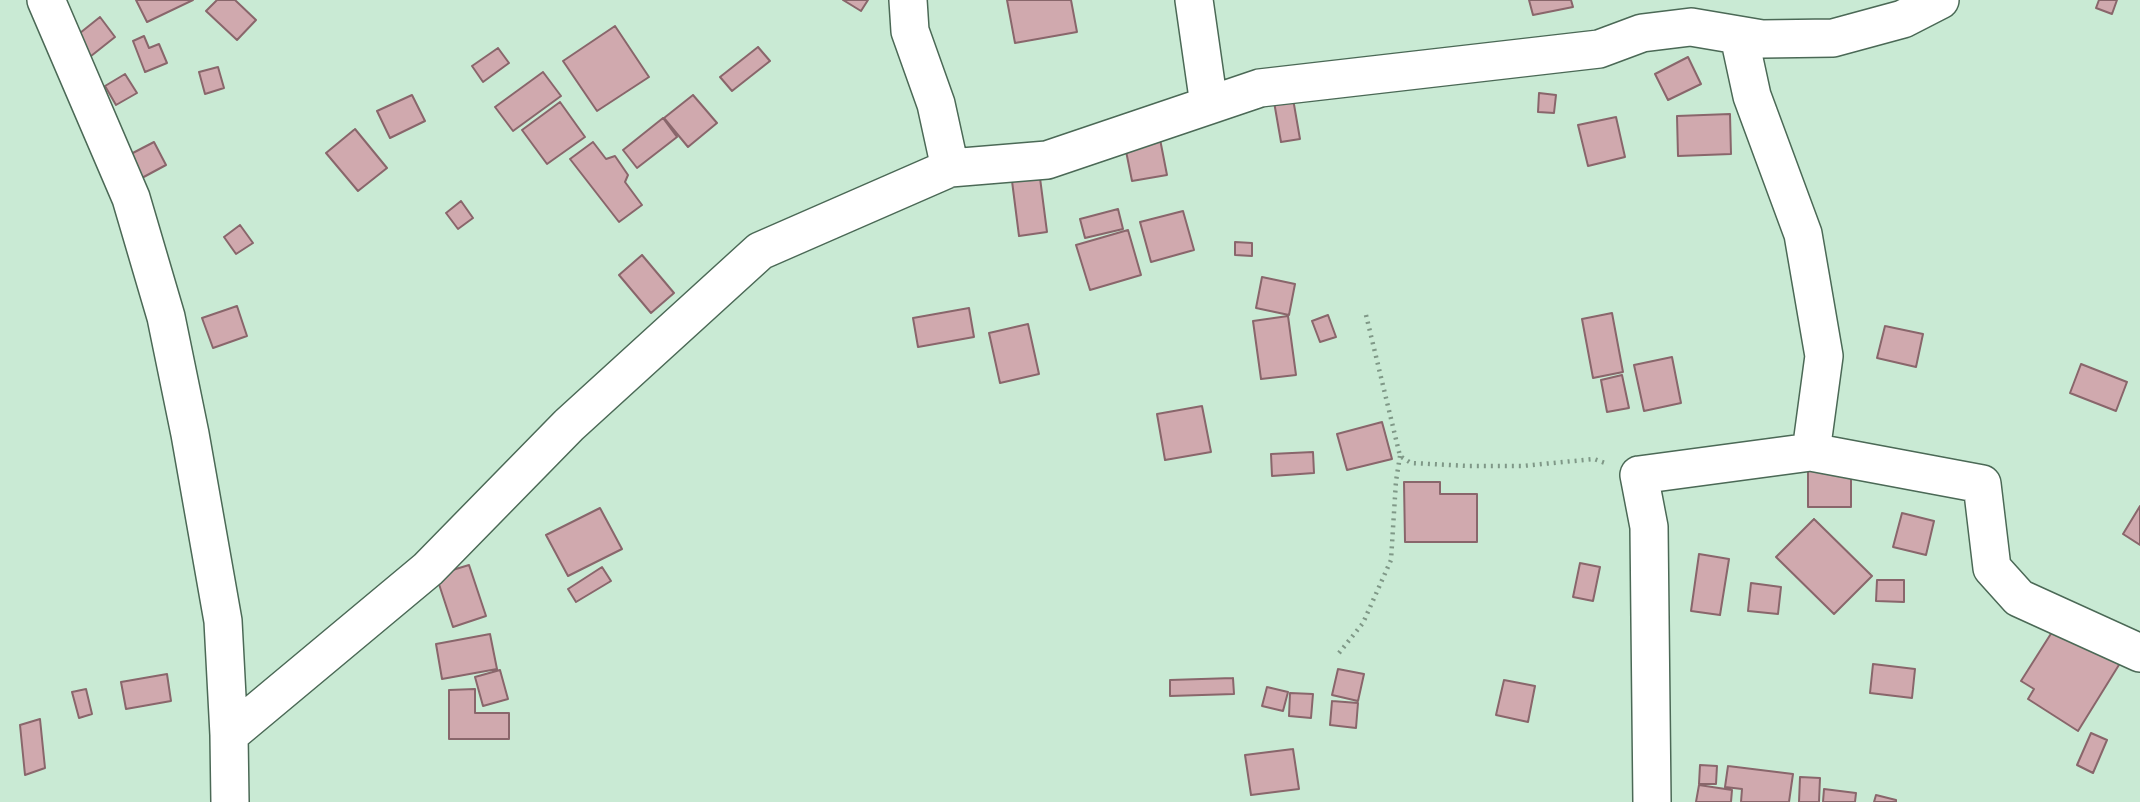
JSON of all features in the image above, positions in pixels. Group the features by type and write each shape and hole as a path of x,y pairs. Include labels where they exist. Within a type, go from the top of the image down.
{"street":[{"path":"46,0 131,198 166,317 223,621 230,802"},
{"path":"908,0 910,31 936,104 950,168"},
{"path":"1194,0 1209,105"},
{"path":"229,735 428,569 569,425 760,251 950,168 1047,160 1260,88 1599,49 1642,33 1691,27 1762,39 1833,38 1903,19 1940,0"},
{"path":"1740,36 1752,96 1803,234 1824,356 1811,452"},
{"path":"1652,802 1649,527 1639,475 1811,452 1982,484 1992,568 2019,598 2140,653"}],"path":[{"path":"1339,653 1363,624 1391,560 1395,481 1400,456 1366,315"},
{"path":"1400,456 1411,463 1469,466 1522,466 1594,459 1639,475"}],"building":[{"path":"136,0 193,0 147,22"},
{"path":"217,0 235,0 256,20 237,40 206,11"},
{"path":"843,0 868,0 861,11"},
{"path":"1007,0 1071,0 1077,32 1015,43"},
{"path":"1529,0 1571,0 1573,7 1533,15"},
{"path":"2099,0 2117,0 2112,14 2096,8"},
{"path":"100,17 115,37 86,60 70,41"},
{"path":"615,26 649,77 597,111 563,61"},
{"path":"144,36 149,48 159,44 167,63 145,72 133,41"},
{"path":"758,47 770,61 732,91 720,77"},
{"path":"498,48 509,63 483,82 472,66"},
{"path":"1688,57 1701,84 1668,100 1655,74"},
{"path":"218,67 224,88 205,94 199,72"},
{"path":"543,72 561,96 513,131 495,107"},
{"path":"125,74 137,93 116,105 105,86"},
{"path":"1292,93 1300,139 1281,142 1273,96"},
{"path":"1539,93 1556,95 1554,113 1538,112"},
{"path":"412,95 425,121 390,138 377,111"},
{"path":"693,95 717,123 688,147 664,118"},
{"path":"560,102 585,137 547,164 522,130"},
{"path":"1730,114 1731,154 1678,156 1677,116"},
{"path":"1616,117 1625,157 1588,166 1578,125"},
{"path":"663,118 677,137 637,168 623,150"},
{"path":"355,129 387,168 358,191 326,153"},
{"path":"1159,134 1167,175 1132,181 1124,141"},
{"path":"154,142 166,165 140,179 127,156"},
{"path":"593,142 606,159 615,156 628,175 625,182 642,205 619,222 570,159"},
{"path":"1040,178 1047,232 1019,236 1012,181"},
{"path":"461,201 473,218 458,229 446,213"},
{"path":"1118,209 1123,229 1085,238 1080,219"},
{"path":"1183,211 1194,250 1151,262 1140,222"},
{"path":"240,225 253,243 236,254 224,237"},
{"path":"1128,230 1141,275 1090,290 1076,245"},
{"path":"1235,242 1252,243 1252,256 1235,255"},
{"path":"642,255 674,293 651,313 619,275"},
{"path":"1262,277 1295,284 1289,315 1256,308"},
{"path":"237,306 247,336 213,348 202,318"},
{"path":"969,308 974,337 918,347 913,318"},
{"path":"1612,313 1623,372 1593,378 1582,319"},
{"path":"1328,315 1336,337 1320,342 1312,321"},
{"path":"1288,316 1296,375 1261,379 1253,321"},
{"path":"1028,324 1039,374 1000,383 989,333"},
{"path":"1885,326 1923,334 1916,367 1877,358"},
{"path":"1672,357 1681,403 1644,411 1634,365"},
{"path":"2081,364 2127,382 2116,411 2070,393"},
{"path":"1622,375 1629,408 1607,412 1601,380"},
{"path":"1202,406 1211,452 1165,460 1157,414"},
{"path":"1382,422 1392,459 1347,470 1337,434"},
{"path":"1313,452 1314,473 1272,476 1271,454"},
{"path":"1808,468 1851,468 1851,507 1808,507"},
{"path":"1404,482 1440,482 1440,494 1477,494 1477,542 1405,542"},
{"path":"2140,506 2140,545 2123,534"},
{"path":"600,508 622,549 568,576 546,535"},
{"path":"1902,513 1934,521 1926,555 1893,547"},
{"path":"1814,519 1872,576 1834,614 1776,557"},
{"path":"1699,554 1729,559 1720,615 1691,611"},
{"path":"1580,563 1600,567 1593,601 1573,597"},
{"path":"469,565 486,616 453,627 436,575"},
{"path":"602,567 611,581 576,602 568,589"},
{"path":"1877,580 1904,580 1904,602 1876,601"},
{"path":"1751,583 1781,587 1778,614 1748,611"},
{"path":"2059,621 2122,660 2078,731 2028,699 2034,689 2021,681"},
{"path":"490,634 497,669 442,679 436,644"},
{"path":"1873,664 1915,669 1912,698 1870,693"},
{"path":"1338,669 1364,674 1358,701 1332,695"},
{"path":"500,670 508,699 483,706 475,677"},
{"path":"167,674 171,701 126,709 121,682"},
{"path":"1233,678 1234,694 1170,696 1170,680"},
{"path":"1504,680 1535,686 1528,722 1496,715"},
{"path":"1267,687 1288,692 1283,711 1262,706"},
{"path":"86,689 92,714 79,718 72,692"},
{"path":"475,689 475,713 509,713 509,739 449,739 449,690"},
{"path":"1290,693 1313,694 1311,718 1289,716"},
{"path":"1332,701 1358,703 1356,728 1330,725"},
{"path":"40,719 45,768 25,775 20,725"},
{"path":"2091,733 2107,740 2093,773 2077,765"},
{"path":"1293,749 1299,789 1251,795 1245,755"},
{"path":"1700,765 1717,766 1716,784 1699,784"},
{"path":"1728,766 1793,774 1789,802 1741,802 1742,789 1725,787"},
{"path":"1800,777 1820,778 1819,802 1799,802"},
{"path":"1699,785 1732,790 1731,802 1696,802"},
{"path":"1824,789 1856,793 1855,802 1823,802"},
{"path":"1876,795 1896,800 1896,802 1874,802"}]}
